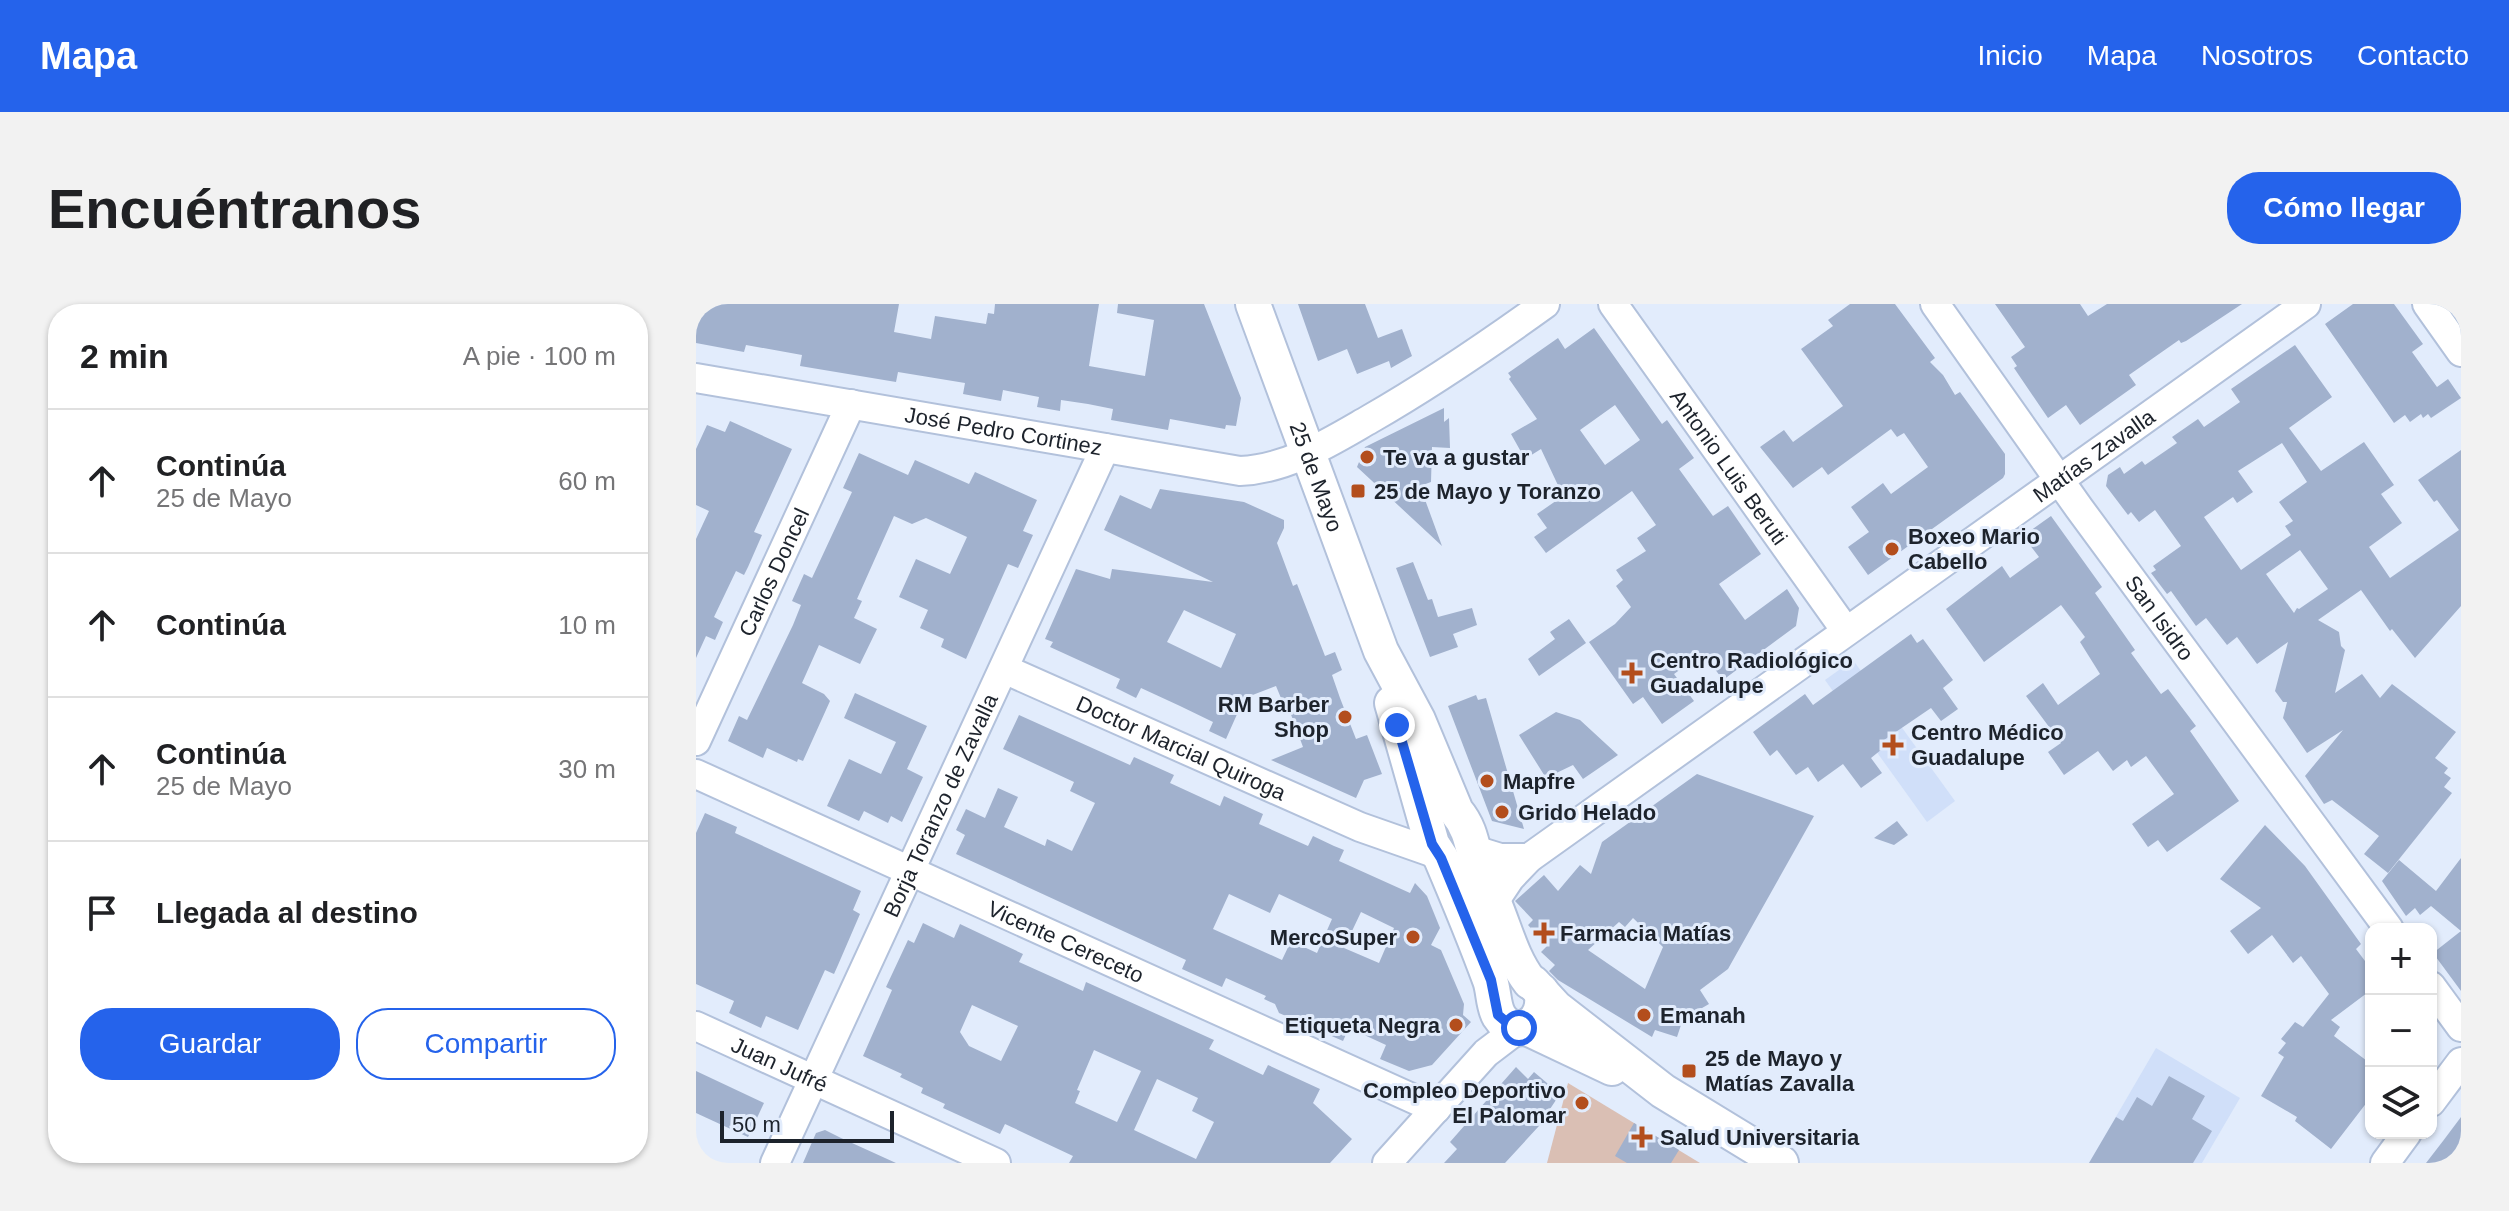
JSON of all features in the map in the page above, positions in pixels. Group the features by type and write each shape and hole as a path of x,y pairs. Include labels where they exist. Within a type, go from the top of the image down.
{"street":[{"name":"25 de Mayo","path":"1253,304 1381,651 1397,725 1491,980 1509,1018"},
{"path":"1308,453 1437,381 1545,304"},
{"name":"Antonio Luis Beruti","path":"1613,304 1846,631"},
{"name":"San Isidro","path":"1935,304 2058,479 2385,923"},
{"name":"Matías Zavalla","path":"1494,902 1510,878 1529,858 2306,304"},
{"path":"2427,304 2461,352"},
{"name":"José Pedro Cortinez","path":"696,378 1240,471 1273,466 1308,453"},
{"name":"Carlos Doncel","path":"696,741 851,404"},
{"name":"Borja Toranzo de Zavalla","path":"775,1163 1105,448"},
{"name":"Doctor Marcial Quiroga","path":"1004,669 1360,827 1437,834"},
{"name":"Vicente Cereceto","path":"696,774 1436,1109"},
{"path":"1474,852 1469,860 1459,863 1437,834 1463,819 1517,960 1543,1000 1538,1020 1509,1018"},
{"path":"1474,852 1500,858 1529,858"},
{"path":"1536,986 1571,1020 1663,1091"},
{"path":"2437,994 2461,1027"},
{"path":"1387,1163 1486,1053 1509,1018"},
{"path":"1509,1018 1663,1091 1781,1163"},
{"name":"Juan Jufré","path":"696,1026 996,1163"},
{"path":"2437,1094 2461,1062"},
{"path":"2385,1163 2403,1139"}],"shaded area":[{"name":"Centro Médico Guadalupe","path":"1853,660 1955,801 1927,822 1825,680"},
{"path":"2156,1048 2240,1098 2202,1163 2089,1163"},
{"name":"Compleo Deportivo El Palomar","path":"1568,1083 1700,1163 1547,1163"}],"building":[{"path":"696,304 899,304 894,332 931,339 935,316 986,324 988,313 994,314 995,304 1099,304 1089,366 1145,376 1154,320 1117,313 1118,304 1204,304 1241,398 1236,426 1226,425 1225,429 1170,419 1168,430 1111,420 1113,409 1088,404 1061,400 1060,411 1037,407 1039,397 1003,390 1001,401 963,394 965,383 898,372 896,382 800,366 802,355 746,345 744,352 696,343"},
{"path":"1298,304 1365,304 1378,338 1402,329 1412,356 1391,368 1389,361 1357,374 1347,349 1318,361"},
{"path":"1850,304 1895,304 1935,358 1930,362 1943,375 1955,395 1960,392 2005,454 2003,478 1868,575 1848,547 1869,532 1851,507 1883,483 1891,494 1928,467 1904,433 1897,437 1891,429 1828,475 1822,467 1793,488 1760,447 1784,430 1793,442 1843,406 1801,349 1833,326 1828,320"},
{"path":"1995,304 2080,304 2088,316 2107,304 2242,304 2186,341 2181,343 2179,340 2129,375 2136,385 2080,425 2066,405 2048,418 2014,368 2017,366 2011,357 2025,347"},
{"path":"2353,304 2394,304 2423,344 2412,352 2437,387 2448,379 2461,398 2431,418 2428,414 2423,418 2421,414 2410,422 2405,415 2394,423 2325,324"},
{"path":"1594,328 1662,424 1667,420 1694,458 1679,469 1713,516 1728,506 1761,554 1719,584 1745,620 1787,589 1799,608 1796,626 1723,680 1703,653 1674,674 1694,701 1662,724 1643,697 1633,704 1589,642 1615,624 1631,607 1616,586 1623,580 1616,570 1646,551 1637,538 1656,525 1632,491 1546,553 1534,537 1547,528 1537,514 1563,496 1541,449 1525,459 1511,434 1537,419 1508,373 1558,338 1565,349","holes":["1615,405 1640,440 1605,465 1580,430"]},
{"path":"2295,345 2332,397 2289,428 2321,471 2364,442 2394,485 2381,494 2402,523 2369,547 2390,578 2459,530 2418,480 2461,450 2461,606 2415,658 2392,629 2390,631 2361,590 2318,620 2339,632 2341,646 2345,650 2335,693 2362,674 2380,698 2392,684 2456,732 2435,758 2448,768 2444,773 2451,778 2444,787 2452,793 2388,873 2364,854 2379,836 2332,800 2324,804 2305,776 2343,730 2307,753 2283,718 2287,702 2283,702 2275,691 2288,642 2257,664 2237,637 2227,645 2206,618 2196,626 2171,591 2167,594 2151,573 2156,570 2153,566 2181,546 2155,510 2139,522 2131,512 2128,515 2106,486 2108,475 2120,467 2124,474 2142,461 2145,465 2177,443 2172,437 2198,419 2204,427 2240,402 2231,389","holes":["2282,443 2307,482 2279,502 2293,521 2285,526 2291,535 2241,570 2204,517 2233,497 2237,503 2253,492 2238,471","2300,550 2328,589 2294,613 2266,574"]},
{"path":"1444,408 1444,422 1449,418 1450,448 1432,447 1431,482 1420,486 1442,546 1357,467 1365,447"},
{"path":"730,421 792,449 754,532 762,535 748,567 744,575 736,571 714,617 723,622 715,640 706,636 696,658 696,539 709,511 696,505 696,449 707,425 725,432"},
{"path":"859,453 908,475 915,460 969,484 975,472 1037,500 1023,531 1033,535 1018,568 1008,564 966,659 941,647 944,639 920,628 928,610 899,597 916,559 950,574 967,537 926,518 912,524 894,516 857,599 862,601 854,618 877,629 860,664 819,645 802,683 824,694 830,701 803,761 798,759 797,762 767,748 763,758 728,741 739,716 747,720 793,625 801,605 792,601 804,574 812,578 852,492 843,488"},
{"path":"1160,489 1244,502 1284,520 1277,543 1293,586 1297,584 1325,656 1335,652 1342,670 1332,675 1340,698 1356,739 1367,735 1382,774 1364,780 1356,798 1271,760 1303,747 1286,701 1283,703 1276,686 1250,696 1246,694 1226,739 1209,731 1213,722 1141,688 1136,698 1116,688 1120,679 1050,647 1053,642 1045,639 1076,569 1110,579 1112,569 1213,582 1104,530 1120,495 1151,509","holes":["1184,610 1236,634 1221,668 1167,642"]},
{"path":"2051,516 2102,587 2095,593 2135,650 2131,653 2161,694 2168,689 2196,726 2190,731 2239,801 2167,852 2158,840 2148,847 2132,824 2174,794 2146,756 2131,767 2127,760 2113,771 2098,751 2064,775 2048,752 2061,743 2026,696 2043,683 2058,705 2100,674 2080,642 2085,637 2061,605 1984,662 1946,609 2002,566 2010,578 2039,557 2023,536"},
{"path":"1413,562 1438,617 1472,608 1477,625 1453,634 1458,647 1430,657 1396,568"},
{"path":"1569,619 1586,643 1539,676 1528,659 1555,639 1550,632"},
{"path":"1911,634 1917,643 1923,639 1953,680 1943,688 1958,709 1941,721 1931,708 1884,740 1887,745 1871,758 1882,773 1861,788 1843,764 1818,782 1808,767 1796,775 1777,750 1770,756 1753,732 1805,694 1813,705"},
{"path":"855,693 927,726 907,769 923,777 902,822 891,816 888,823 864,811 859,821 827,806 849,759 881,774 896,742 844,718"},
{"path":"1476,695 1478,700 1486,698 1524,829 1492,821 1448,706"},
{"path":"1556,712 1580,720 1618,755 1583,779 1573,765 1546,778 1519,735"},
{"path":"1019,715 1130,765 1134,757 1174,775 1170,783 1220,806 1224,796 1263,814 1259,824 1308,846 1313,836 1344,850 1339,861 1410,893 1415,883 1427,896 1440,928 1431,945 1441,950 1464,1004 1463,1015 1471,1022 1432,1065 1409,1071 1380,1059 1386,1045 1349,1028 1343,1041 1279,1013 1275,1004 1264,999 1266,996 1226,978 1222,987 1182,969 1186,960 956,854 965,835 956,830 966,809 985,818 998,788 1018,797 1004,827 1045,846 1047,839 1072,851 1095,803 1070,791 1074,782 1003,749","holes":["1229,894 1270,913 1279,894 1332,919 1317,953 1291,941 1282,960 1213,929","1361,912 1394,928 1379,963 1344,948"]},
{"path":"1697,774 1814,816 1728,969 1700,990 1709,1004 1683,1019 1677,1037 1655,1030 1652,1037 1558,980 1549,971 1555,965 1541,952 1547,946 1528,925 1533,920 1515,901 1544,875 1558,891 1580,865 1591,874 1602,842","holes":["1633,918 1663,947 1645,989 1588,950 1619,922 1625,927"]},
{"path":"705,813 737,827 735,833 861,891 853,910 860,914 834,974 825,970 798,1030 766,1016 761,1028 729,1013 734,1001 696,984 696,833"},
{"path":"1897,821 1908,835 1894,845 1874,838"},
{"path":"2265,825 2305,866 2361,944 2356,949 2365,961 2365,994 2331,1020 2340,1027 2334,1036 2365,1059 2365,1105 2331,1149 2295,1121 2297,1117 2261,1096 2284,1057 2278,1053 2286,1043 2281,1039 2295,1022 2303,1027 2329,994 2301,956 2293,963 2272,935 2248,954 2230,931 2261,908 2220,879"},
{"path":"2461,858 2461,931 2431,906 2420,915 2415,908 2406,916 2382,881 2399,860 2436,891"},
{"path":"923,923 954,938 960,924 1023,954 1019,962 1083,991 1086,982 1214,1040 1209,1049 1263,1075 1268,1065 1320,1089 1313,1103 1352,1139 1330,1163 1069,1163 1073,1156 1005,1124 1000,1134 943,1108 945,1104 921,1093 923,1088 900,1077 902,1074 863,1056 892,990 886,987 908,940 914,943","holes":["972,1005 1018,1026 1001,1061 969,1046 960,1032","1094,1050 1141,1071 1117,1122 1075,1103 1080,1091 1077,1090","1157,1079 1198,1098 1192,1111 1214,1122 1196,1159 1134,1130"]},
{"path":"2461,931 2461,991 2437,958 2437,950"},
{"path":"1516,1067 1528,1079 1534,1072 1560,1094 1548,1112 1550,1114 1505,1163 1444,1163 1457,1149 1450,1142"},
{"path":"696,1071 764,1103 748,1137 696,1113"},
{"path":"2169,1076 2205,1096 2192,1119 2212,1131 2193,1163 2089,1163 2116,1117 2123,1121 2137,1097 2152,1106"},
{"path":"2461,1117 2461,1163 2426,1163 2443,1141"},
{"name":"Salud Universitaria","path":"1634,1123 1679,1150 1671,1163 1627,1163 1615,1156"},
{"path":"825,1130 896,1163 803,1163 816,1133"}],"place":[{"name":"Te va a gustar","path":"1367,457"},
{"name":"25 de Mayo y Toranzo","path":"1358,491"},
{"name":"Boxeo Mario Cabello","path":"1892,549"},
{"name":"Centro Radiológico Guadalupe","path":"1632,673"},
{"name":"RM Barber Shop","path":"1345,717"},
{"name":"Centro Médico Guadalupe","path":"1893,745"},
{"name":"Mapfre","path":"1487,781"},
{"name":"Grido Helado","path":"1502,812"},
{"name":"Farmacia Matías","path":"1544,933"},
{"name":"MercoSuper","path":"1413,937"},
{"name":"Emanah","path":"1644,1015"},
{"name":"Etiqueta Negra","path":"1456,1025"},
{"name":"25 de Mayo y Matías Zavalla","path":"1689,1071"},
{"name":"Compleo Deportivo El Palomar","path":"1582,1103"},
{"name":"Salud Universitaria","path":"1642,1137"}],"route":[{"path":"1397,725 1432,844 1441,858 1491,980 1498,1015 1511,1026 1519,1028"}]}
